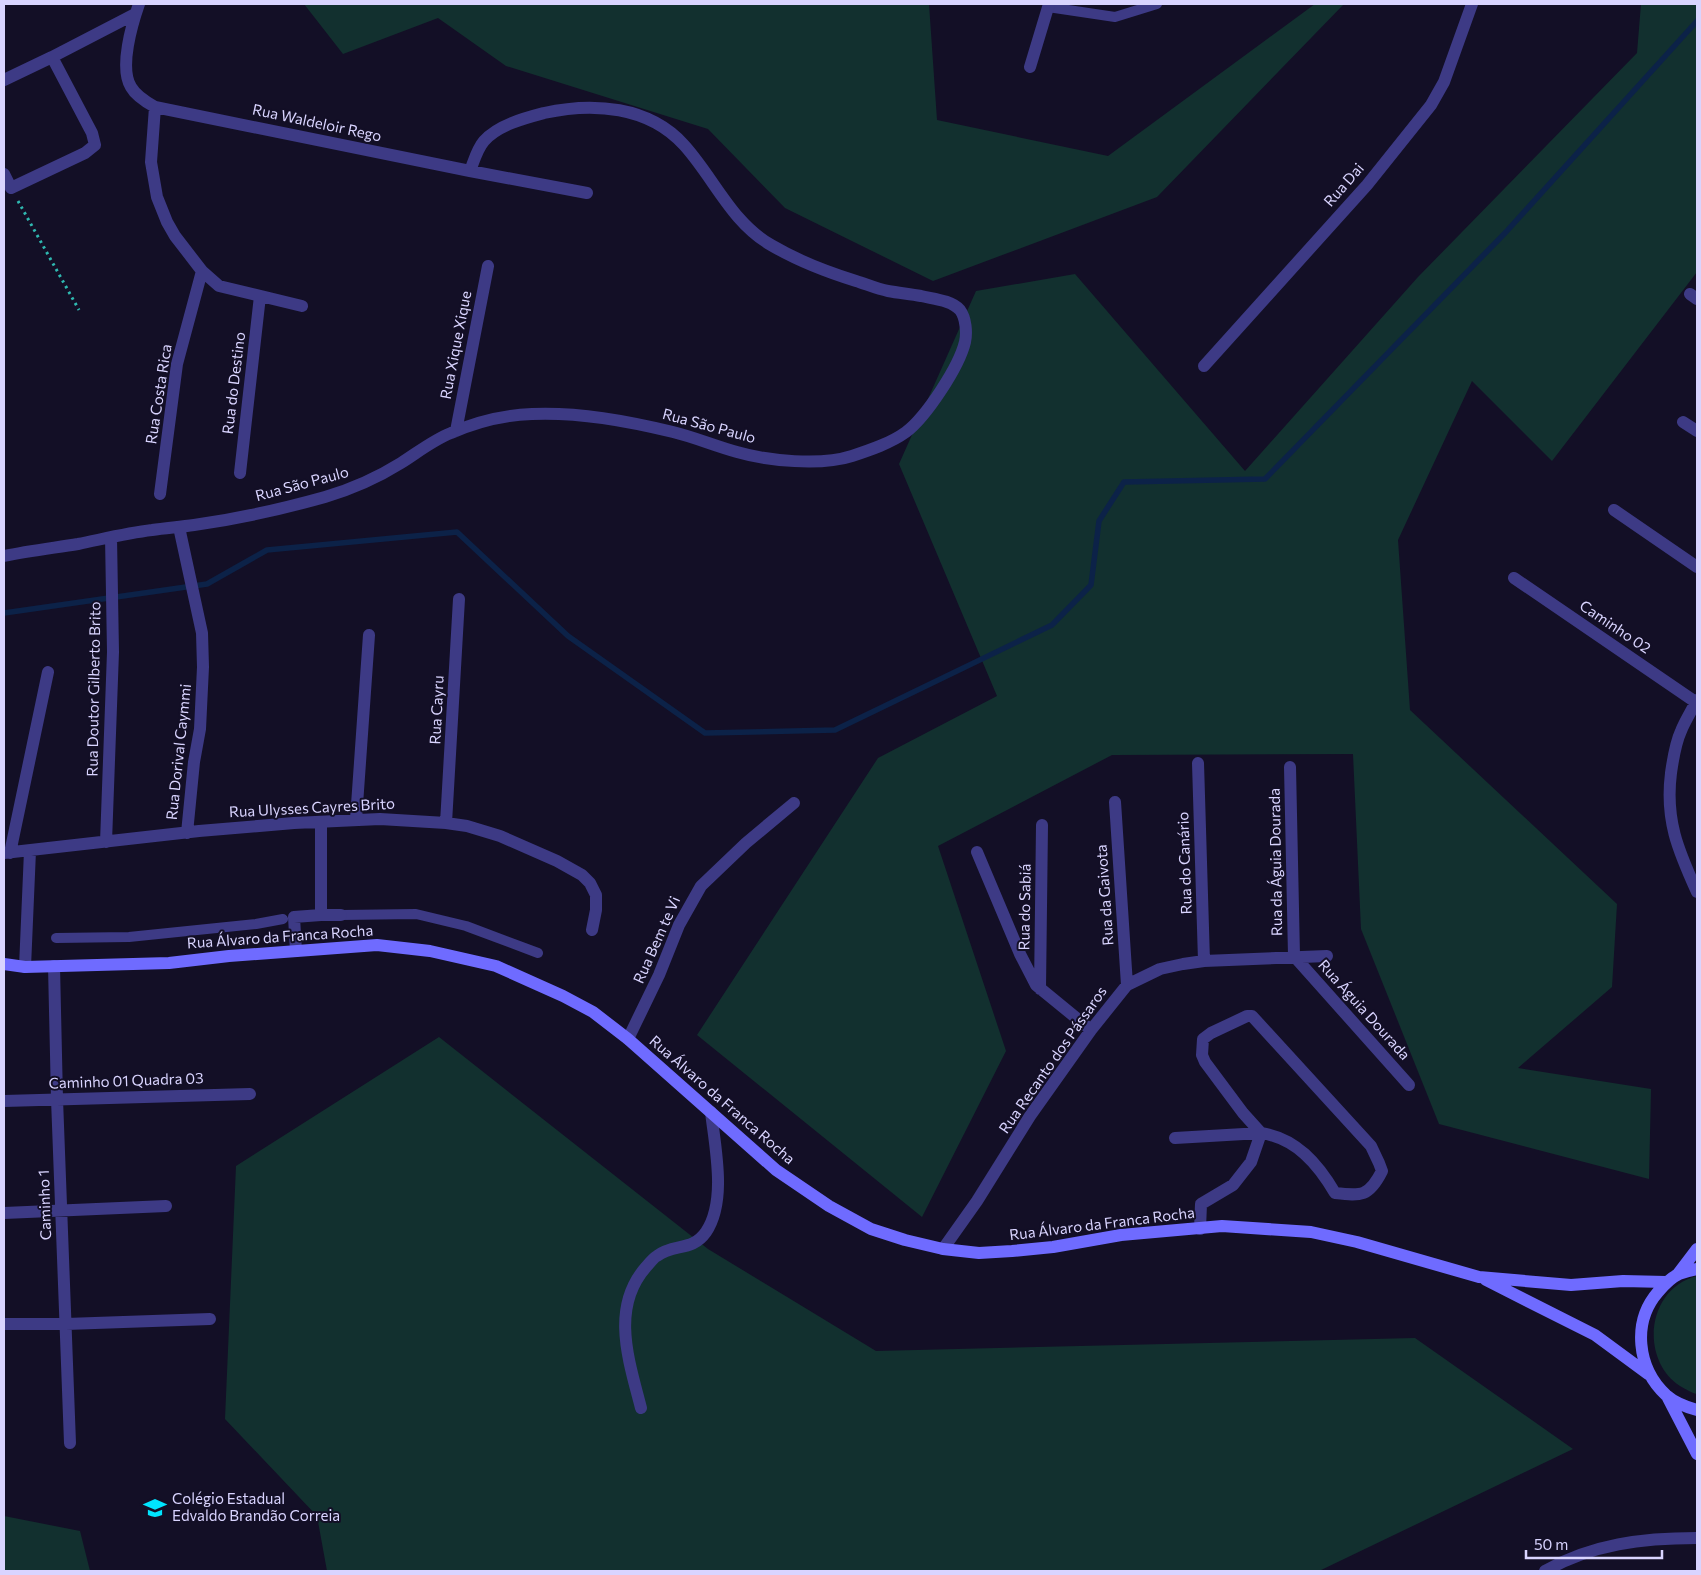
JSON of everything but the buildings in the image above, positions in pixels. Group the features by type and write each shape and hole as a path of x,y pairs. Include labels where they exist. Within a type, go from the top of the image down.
{"main road":[{"name":"Rua Álvaro da Franca Rocha","path":"4,964 25,967 170,963 230,956 377,945 430,951 496,966 563,996 593,1012 628,1039 776,1170 829,1206 871,1229 943,1249 979,1253 1012,1252 1121,1235 1222,1226 1311,1232 1357,1242 1479,1277 1595,1336 1648,1374"},
{"path":"1678,1274 1697,1249"},
{"path":"1697,1269 1678,1274 1666,1282 1650,1301 1641,1325 1641,1350 1648,1374 1667,1396 1697,1454"},
{"name":"Rua Álvaro da Franca Rocha","path":"1479,1277 1571,1285 1623,1281 1666,1282"},
{"path":"1667,1396 1684,1406 1697,1410"}],"street":[{"name":"Rua Dai","path":"1204,366 1367,185 1430,105 1444,82 1472,4"},
{"path":"1030,67 1049,5"},
{"path":"4,80 52,57 137,9"},
{"name":"Rua Waldeloir Rego","path":"137,9 126,60 127,74 131,87 145,102 155,107 470,171 587,192"},
{"path":"4,174 11,188 90,151 95,145 52,57"},
{"path":"155,107 151,162 157,197 175,236 202,270 219,286 302,306"},
{"name":"Rua São Paulo","path":"4,556 267,511 326,497 379,476 426,446 456,431 505,417 532,414 560,414 628,422 678,433 740,453 773,458 824,462 849,457 882,445 908,431 940,392 954,369 966,341 966,326 961,311 949,303 889,291 833,274 805,263 768,244 747,227 728,206 683,143 655,121 638,114 593,107 570,108 524,119 492,134 482,143 470,171"},
{"name":"Rua Xique Xique","path":"456,431 488,266"},
{"name":"Rua Costa Rica","path":"160,494 177,364 202,270"},
{"name":"Rua do Destino","path":"240,473 260,296"},
{"path":"1683,422 1697,431"},
{"path":"1614,510 1697,567"},
{"name":"Rua Dorival Caymmi","path":"179,527 202,632 200,729 194,762 187,833"},
{"name":"Rua Doutor Gilberto Brito","path":"106,842 113,652 111,537"},
{"name":"Caminho 02","path":"1514,578 1697,702"},
{"name":"Rua Cayru","path":"446,822 459,599"},
{"path":"356,819 369,635"},
{"path":"7,853 48,672"},
{"path":"1697,702 1680,732 1673,758 1669,800 1670,818 1675,839 1697,892"},
{"name":"Rua do Canário","path":"1198,762 1204,961"},
{"name":"Rua da Águia Dourada","path":"1290,767 1294,956"},
{"name":"Rua da Gaivota","path":"1115,802 1127,986"},
{"name":"Rua Bem te Vi","path":"628,1039 659,975 679,925 701,886 794,803"},
{"name":"Rua Ulysses Cayres Brito","path":"7,853 187,833 356,819 446,822 466,826 509,840 557,860 582,876 590,883 596,895 596,910 592,930"},
{"path":"320,822 321,915"},
{"name":"Rua do Sabiá","path":"1040,989 1042,825"},
{"path":"25,967 30,851"},
{"path":"977,852 1030,975 1040,989 1091,1030"},
{"path":"296,951 289,918 341,914"},
{"name":"Rua Águia Dourada","path":"1294,956 1409,1085"},
{"name":"Rua Recanto dos Pássaros","path":"943,1249 977,1201 1030,1116 1091,1030 1127,986 1160,968 1204,961 1327,956"},
{"name":"Caminho 1","path":"54,966 70,1443"},
{"path":"1175,1138 1261,1133 1277,1137 1300,1150 1320,1170 1335,1193 1357,1196 1362,1194 1375,1185 1382,1171 1371,1146 1252,1016 1247,1016 1211,1033 1203,1039 1202,1055 1205,1062 1243,1113 1261,1133"},
{"name":"Caminho 01 Quadra 03","path":"4,1101 250,1094"},
{"path":"642,1408 632,1373 626,1340 625,1319 628,1298 637,1277 657,1255 698,1242 707,1230 715,1211 718,1176 710,1112"},
{"path":"1200,1229 1201,1204 1233,1185 1251,1162 1261,1133"},
{"path":"4,1212 166,1206"},
{"path":"4,1324 66,1324 210,1319"},
{"path":"1545,1571 1563,1567 1596,1549 1629,1542 1666,1538 1697,1538"}],"lane":[{"path":"1049,5 1114,16 1157,4"},
{"path":"341,914 416,914 466,926 538,953"},
{"path":"56,938 128,937 256,924 289,918"}],"path":[{"path":"11,188 79,310"}],"green space":[{"path":"304,4 929,4 937,120 1108,156 1315,4 1344,4 1157,197 933,281 785,208 708,129 506,66 438,18 343,54"},
{"path":"1641,4 1697,4 1697,272 1552,461 1472,381 1398,540 1410,710 1617,904 1612,987 1518,1068 1651,1089 1649,1179 1439,1124 1361,929 1353,754 1112,755 938,846 1006,1051 922,1217 697,1035 878,758 997,696 899,464 976,291 1075,274 1245,471 1418,277 1637,53"},
{"path":"439,1037 708,1249 876,1351 1415,1338 1573,1449 1319,1571 327,1571 317,1516 225,1419 236,1166"},
{"path":"1697,1276 1697,1394 1680,1386 1667,1374 1658,1359 1654,1342 1654,1325 1659,1309 1667,1294 1680,1283"},
{"path":"4,1516 80,1531 90,1571 4,1571"}],"waterway":[{"path":"4,613 207,584 267,550 457,532 568,636 705,733 835,730 1052,625 1091,585 1099,521 1124,482 1265,479 1506,232 1697,21"}],"place":[{"name":"Colégio Estadual Edvaldo Brandão Correia","path":"155,1508"}]}
